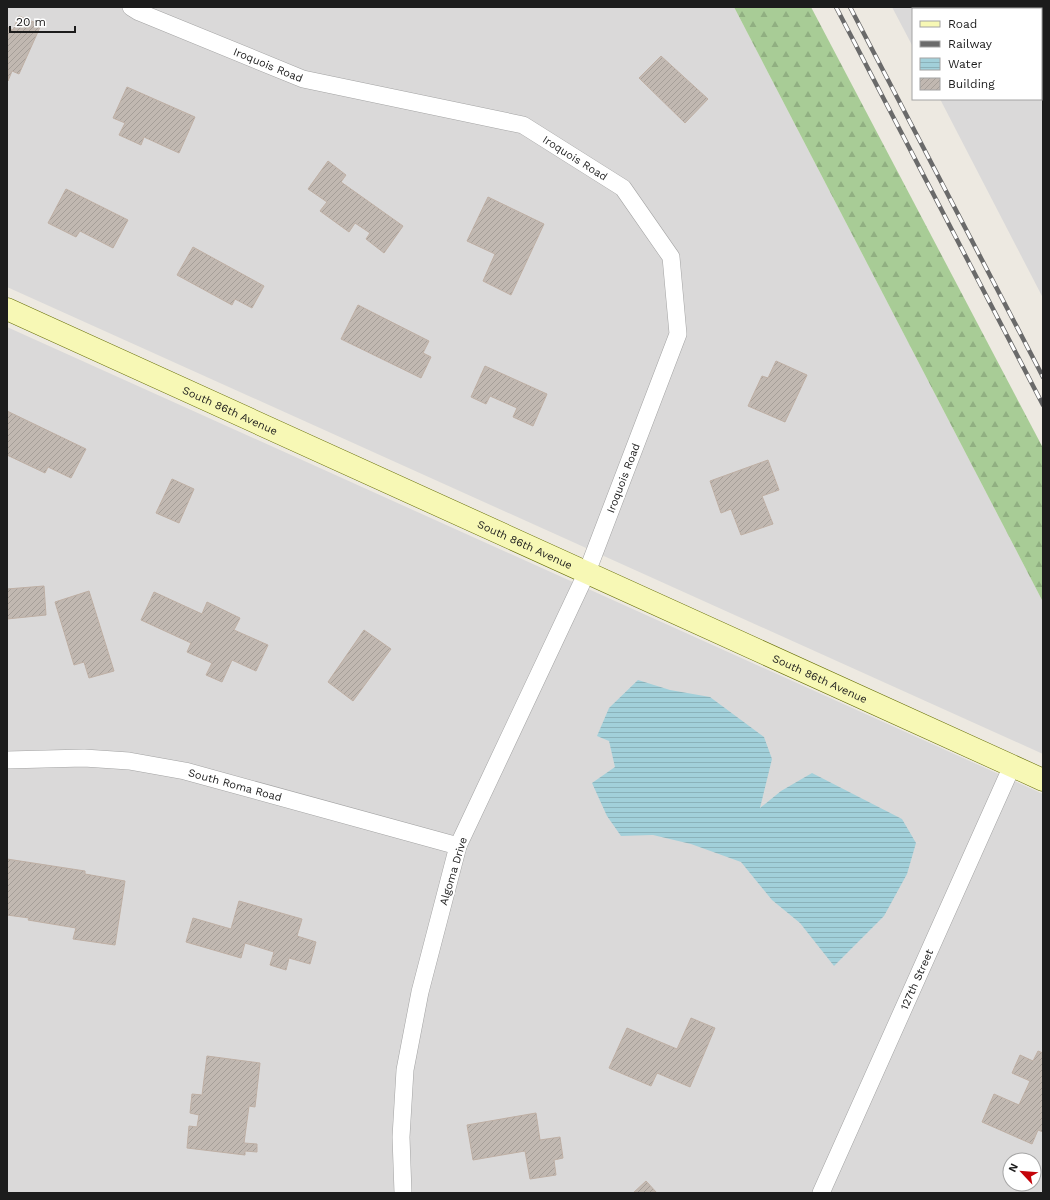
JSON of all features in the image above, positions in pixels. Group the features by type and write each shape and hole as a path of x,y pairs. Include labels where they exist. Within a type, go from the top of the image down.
{"street":[{"name":"Iroquois Road","path":"131,7 139,12 303,79 523,126 623,188 671,257 678,334 587,572"},
{"name":"South 86th Avenue","path":"7,309 1043,780"},
{"name":"Algoma Drive","path":"403,1193 401,1137 406,1070 420,992 458,846 587,572"},
{"name":"South Roma Road","path":"7,760 91,759 129,761 185,771 458,846"},
{"name":"127th Street","path":"821,1193 1012,766"}],"shaded area":[{"path":"7,7 734,7 1043,602 1043,754 7,287"},
{"path":"892,7 1043,7 1043,298 941,100 1042,100 1042,8 912,8 912,45"},
{"path":"7,327 1043,794 1043,1193 7,1193"}],"green space":[{"path":"734,7 811,7 1043,448 1043,602"}],"water":[{"path":"638,680 670,690 710,697 764,737 772,759 760,808 781,791 812,773 902,819 916,843 907,874 884,916 834,966 800,923 772,900 741,862 691,844 653,835 621,836 607,816 592,783 615,767 609,741 597,736 609,708"}],"building":[{"path":"19,16 41,25 19,74 12,71 8,81 7,27 13,30"},
{"path":"661,56 708,99 685,123 639,78"},
{"path":"127,87 195,117 179,153 144,137 141,145 119,135 125,123 113,118"},
{"path":"328,161 346,175 341,182 403,226 384,253 366,239 370,233 355,223 349,232 320,211 327,202 308,189"},
{"path":"66,189 128,220 113,248 80,231 76,237 48,223"},
{"path":"488,197 544,224 511,295 483,281 495,254 467,241"},
{"path":"193,247 264,286 252,308 235,299 232,305 177,275"},
{"path":"358,305 429,341 423,353 431,357 421,378 341,339"},
{"path":"776,361 807,375 785,422 748,406 762,376 768,378"},
{"path":"485,366 547,394 533,426 513,417 517,408 490,396 486,404 471,397"},
{"path":"7,411 86,449 71,478 48,467 45,473 7,455"},
{"path":"768,460 779,490 762,496 773,524 741,535 731,509 721,513 710,481"},
{"path":"172,479 194,489 179,523 156,513"},
{"path":"44,586 46,615 7,619 7,589"},
{"path":"89,591 114,671 89,678 84,662 74,665 55,602"},
{"path":"154,592 202,614 207,602 240,618 234,630 268,645 256,671 232,660 222,682 206,675 212,663 187,652 191,643 141,620"},
{"path":"364,630 391,649 353,701 328,682"},
{"path":"7,859 85,871 85,874 125,881 115,945 73,939 76,928 7,915"},
{"path":"239,901 302,919 297,936 316,942 310,964 289,958 286,970 270,965 274,952 245,943 241,958 186,942 193,918 231,929"},
{"path":"691,1018 715,1028 690,1087 657,1073 651,1086 609,1068 627,1028 677,1049"},
{"path":"1038,1051 1043,1053 1043,1132 1038,1130 1032,1144 982,1122 994,1094 1019,1105 1030,1081 1012,1073 1020,1055 1033,1061"},
{"path":"207,1056 260,1063 255,1107 249,1106 244,1143 257,1144 257,1152 245,1151 245,1155 187,1148 189,1126 197,1127 199,1115 190,1113 192,1094 202,1095"},
{"path":"536,1113 540,1140 560,1137 563,1158 554,1160 556,1175 530,1179 525,1151 473,1160 467,1125"},
{"path":"646,1181 657,1193 633,1193"}],"railway":[{"path":"836,7 1043,405"},
{"path":"850,7 1043,377"}]}
